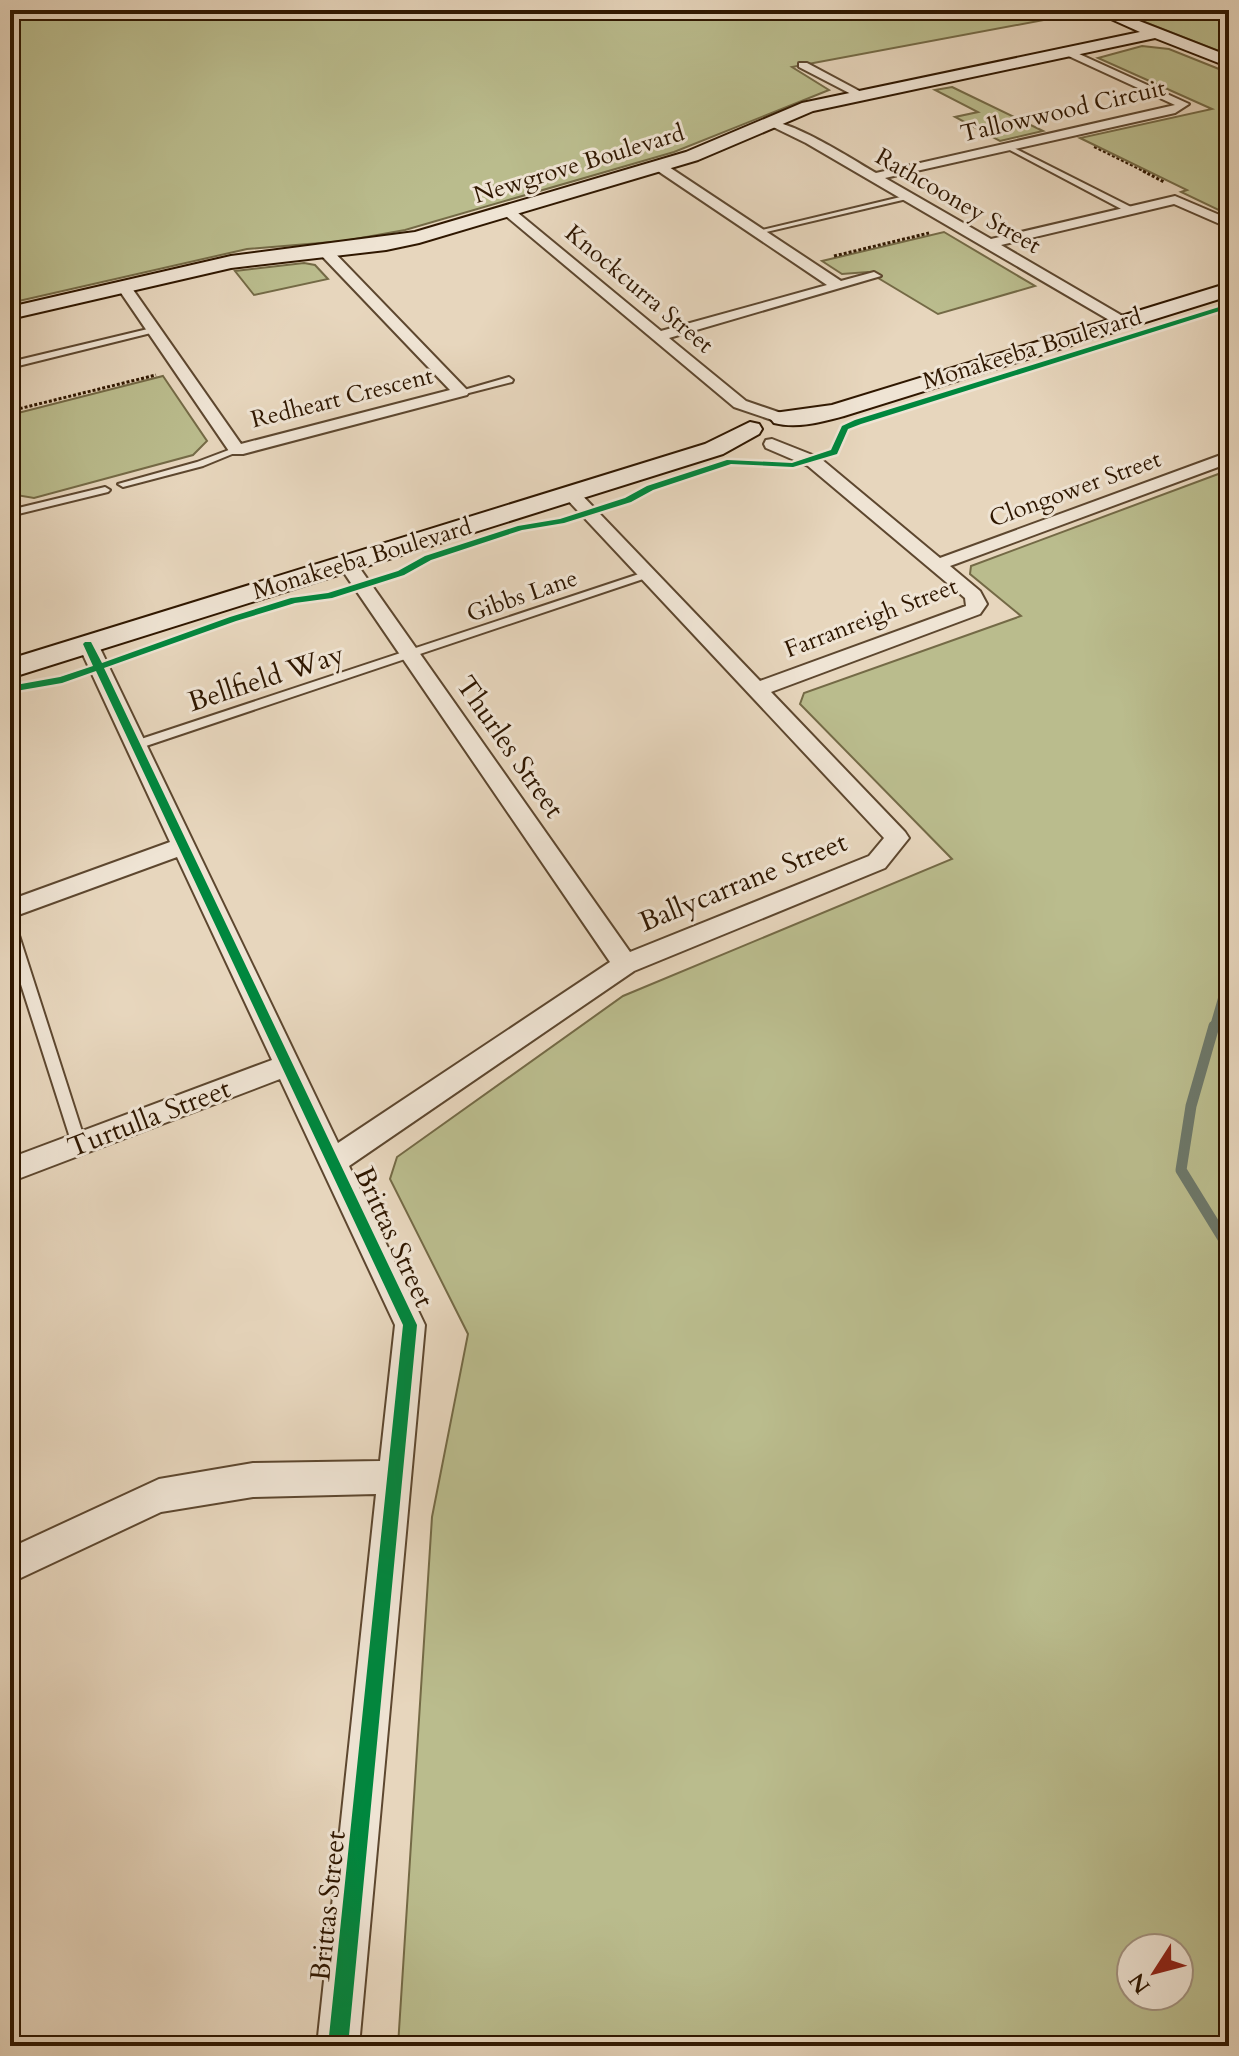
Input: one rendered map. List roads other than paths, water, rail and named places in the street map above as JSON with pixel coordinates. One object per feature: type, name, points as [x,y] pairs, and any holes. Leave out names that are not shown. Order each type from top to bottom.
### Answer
[{"type":"street","points":[[1098,10],[1229,62]]},
{"type":"street","name":"Newgrove Boulevard","points":[[10,313],[231,262],[408,239],[659,166],[808,107],[1156,33]]},
{"type":"street","name":"Tallowwood Circuit","points":[[875,177],[1175,110],[1183,104],[1066,51]]},
{"type":"street","points":[[803,65],[859,94]]},
{"type":"street","name":"Rathcooney Street","points":[[771,123],[810,140],[1121,321]]},
{"type":"street","points":[[659,166],[839,286]]},
{"type":"street","points":[[989,244],[1175,200],[1229,224]]},
{"type":"street","name":"Knockcurra Street","points":[[507,211],[740,404],[760,436]]},
{"type":"street","name":"Redheart Crescent","points":[[124,287],[237,450],[461,392],[325,251]]},
{"type":"street","points":[[658,336],[874,276]]},
{"type":"street","name":"Monakeeba Boulevard","points":[[760,436],[761,420],[800,418],[836,411],[1229,289]]},
{"type":"street","name":"Knockcurra Street","points":[[740,404],[782,418]]},
{"type":"street","name":"Monakeeba Boulevard","points":[[10,669],[714,449],[760,436],[788,443],[836,411]]},
{"type":"street","points":[[782,418],[800,426],[803,434]]},
{"type":"street","name":"Farranreigh Street","points":[[803,434],[804,448],[814,462]]},
{"type":"street","name":"Farranreigh Street","points":[[759,689],[973,610],[977,604],[973,595],[814,462],[760,436]]},
{"type":"street","name":"Clongower Street","points":[[937,565],[1229,457]]},
{"type":"street","name":"Ballycarrane Street","points":[[332,1162],[625,964],[877,862],[897,838],[571,494]]},
{"type":"street","name":"Thurles Street","points":[[347,564],[625,964]]},
{"type":"street","name":"Brittas Street","points":[[88,644],[410,1325],[338,2046]]},
{"type":"street","points":[[10,909],[184,846]]},
{"type":"street","name":"Turtulla Street","points":[[10,1170],[289,1065]]},
{"type":"street","points":[[10,1566],[159,1496],[253,1480],[394,1477]]},
{"type":"lane","points":[[1008,147],[1130,210]]},
{"type":"lane","points":[[758,232],[909,197]]},
{"type":"lane","points":[[10,365],[152,330]]},
{"type":"lane","points":[[461,392],[509,380]]},
{"type":"lane","points":[[123,484],[200,464],[237,450]]},
{"type":"lane","points":[[10,513],[105,490]]},
{"type":"lane","name":"Gibbs Lane","points":[[410,656],[648,574]]},
{"type":"lane","name":"Bellfield Way","points":[[136,745],[410,656]]},
{"type":"lane","points":[[10,929],[79,1144]]},
{"type":"waterway","points":[[1214,1028],[1229,976]]},
{"type":"waterway","points":[[1214,1026],[1191,1106],[1181,1170],[1229,1248]]}]
